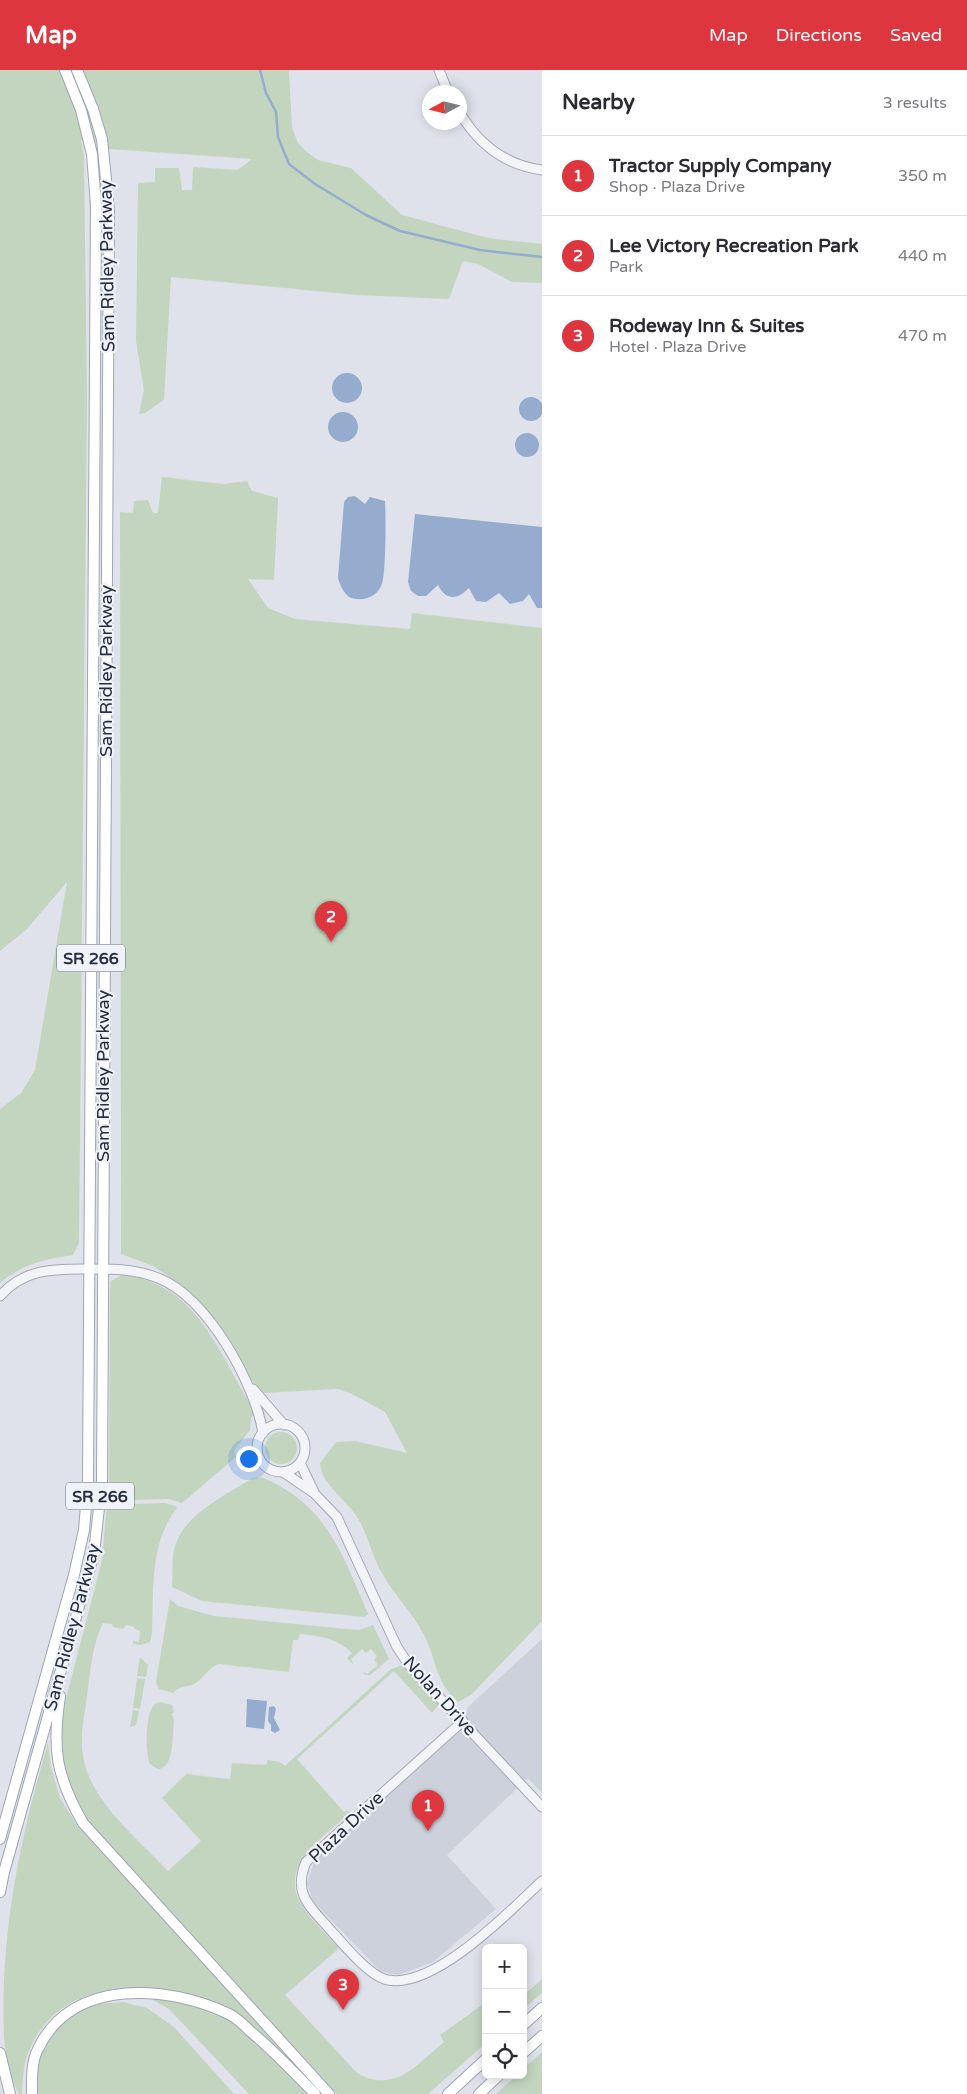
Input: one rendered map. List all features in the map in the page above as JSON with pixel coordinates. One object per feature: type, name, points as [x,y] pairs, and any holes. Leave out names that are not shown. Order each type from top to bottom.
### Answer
[{"type":"main road","name":"Sam Ridley Parkway","points":[[0,1839],[61,1624],[84,1530],[88,1482],[96,205],[92,154],[81,110],[65,70]]},
{"type":"main road","name":"Sam Ridley Parkway","points":[[0,1892],[94,1553],[102,1481],[109,210],[102,139],[78,70]]},
{"type":"main road","points":[[65,1658],[55,1728],[57,1764],[67,1795],[79,1816],[329,2094]]},
{"type":"main road","points":[[32,2094],[32,2075],[37,2050],[51,2028],[73,2009],[94,2000],[122,1994],[150,1992],[191,1999],[232,2015],[272,2049],[315,2094]]},
{"type":"main road","points":[[527,2021],[542,2008]]},
{"type":"main road","points":[[527,2049],[542,2036]]},
{"type":"main road","points":[[0,2053],[10,2094]]},
{"type":"main road","points":[[448,2094],[482,2064]]},
{"type":"main road","points":[[479,2094],[495,2079]]},
{"type":"street","points":[[439,70],[445,85]]},
{"type":"street","points":[[467,123],[480,141],[502,158],[522,166],[542,170]]},
{"type":"street","points":[[0,1296],[10,1285],[38,1272],[59,1269],[102,1269],[142,1273],[159,1278],[181,1291],[204,1312],[246,1382],[260,1413],[263,1433],[258,1447],[261,1460],[270,1469],[283,1472],[295,1468],[300,1463],[305,1453],[302,1437],[292,1427],[276,1425],[263,1433]]},
{"type":"street","points":[[246,1382],[284,1425]]},
{"type":"street","name":"Nolan Drive","points":[[300,1463],[314,1493]]},
{"type":"street","name":"Nolan Drive","points":[[283,1472],[314,1493],[341,1523],[402,1655],[542,1807]]},
{"type":"street","name":"Plaza Drive","points":[[463,1721],[306,1862],[300,1876],[302,1891],[308,1905],[365,1966],[388,1980],[407,1979],[432,1970],[482,1937],[542,1881]]},
{"type":"shaded area","points":[[542,1639],[542,1793],[528,1778],[447,1855],[496,1909],[433,1962],[398,1975],[380,1971],[313,1901],[307,1883],[314,1862],[460,1731],[468,1707]]},
{"type":"green space","points":[[0,70],[289,70],[292,128],[298,143],[308,153],[318,160],[351,168],[402,215],[488,238],[542,244],[542,283],[512,282],[478,264],[463,261],[449,299],[356,295],[171,277],[164,400],[145,413],[139,414],[144,390],[136,341],[138,183],[155,182],[155,168],[179,168],[182,190],[192,190],[193,167],[238,170],[252,159],[109,149],[108,145],[81,140],[84,156],[87,400],[79,1243],[73,1255],[34,1263],[17,1271],[0,1283],[0,1109],[21,1093],[35,1070],[67,882],[26,930],[0,951]]},
{"type":"green space","points":[[162,477],[223,484],[247,481],[252,491],[278,498],[274,580],[248,579],[268,608],[295,619],[410,629],[412,613],[542,628],[542,1621],[471,1695],[458,1702],[444,1685],[420,1627],[380,1569],[360,1522],[350,1507],[330,1486],[322,1471],[320,1463],[336,1442],[355,1441],[407,1453],[385,1412],[352,1394],[338,1389],[262,1393],[247,1374],[205,1307],[176,1281],[153,1266],[121,1254],[120,512],[133,513],[134,501],[148,500],[153,513],[158,513]]},
{"type":"green space","points":[[122,1275],[149,1281],[171,1292],[189,1307],[218,1347],[256,1413],[251,1417],[250,1430],[234,1451],[236,1457],[182,1503],[169,1499],[134,1500],[134,1504],[165,1503],[177,1508],[168,1522],[157,1552],[153,1584],[152,1633],[150,1642],[140,1645],[133,1644],[133,1641],[139,1642],[140,1631],[126,1625],[123,1629],[113,1627],[112,1624],[103,1623],[96,1640],[90,1668],[82,1737],[84,1761],[89,1777],[97,1792],[118,1820],[168,1871],[201,1841],[162,1798],[186,1774],[230,1779],[232,1763],[266,1765],[268,1760],[280,1762],[285,1766],[391,1669],[402,1665],[439,1704],[432,1713],[394,1671],[297,1759],[344,1812],[348,1810],[350,1813],[308,1852],[300,1863],[296,1875],[295,1888],[300,1902],[313,1920],[338,1947],[337,1950],[285,1995],[357,2073],[370,2079],[383,2080],[404,2074],[414,2067],[444,2042],[440,2035],[482,2005],[482,2047],[428,2094],[337,2094],[94,1829],[81,1812],[67,1785],[60,1756],[59,1726],[102,1560],[109,1481],[111,1281]]},
{"type":"green space","points":[[281,1432],[293,1436],[297,1448],[293,1460],[281,1464],[269,1460],[265,1448],[269,1436]]},
{"type":"green space","points":[[261,1477],[283,1488],[302,1501],[330,1533],[359,1592],[368,1614],[365,1617],[202,1601],[172,1587],[173,1556],[183,1530],[216,1500],[253,1478]]},
{"type":"green space","points":[[170,1599],[178,1606],[214,1616],[359,1630],[373,1625],[389,1659],[370,1675],[365,1675],[362,1671],[367,1674],[378,1665],[374,1660],[377,1656],[371,1649],[366,1653],[362,1649],[351,1659],[354,1665],[347,1658],[352,1653],[340,1644],[321,1637],[300,1634],[298,1640],[293,1640],[289,1672],[219,1664],[197,1682],[180,1688],[173,1693],[159,1689],[156,1682]]},
{"type":"green space","points":[[140,1657],[148,1665],[146,1677],[137,1676]]},
{"type":"green space","points":[[137,1678],[145,1679],[140,1709],[133,1708]]},
{"type":"green space","points":[[161,1702],[172,1705],[174,1720],[170,1757],[163,1767],[158,1769],[150,1764],[148,1759],[147,1725],[151,1710],[155,1704]]},
{"type":"green space","points":[[133,1710],[139,1711],[136,1725],[130,1727]]},
{"type":"green space","points":[[48,1743],[51,1767],[60,1798],[77,1825],[322,2094],[249,2094],[169,2009],[139,1994],[119,1991],[89,1995],[62,2008],[51,2018],[41,2029],[27,2056],[22,2094],[19,2094],[11,2074],[4,2039],[5,1963],[20,1852]]},
{"type":"green space","points":[[542,1979],[542,1993],[527,2006],[527,1992]]},
{"type":"green space","points":[[123,2002],[147,2008],[174,2027],[234,2094],[34,2094],[39,2055],[47,2038],[74,2012],[99,2004]]},
{"type":"green space","points":[[542,2052],[542,2094],[496,2094],[513,2079],[527,2079],[527,2065]]},
{"type":"water","points":[[347,373],[358,377],[362,388],[358,399],[347,403],[336,399],[332,388],[336,377]]},
{"type":"water","points":[[531,397],[536,398],[542,404],[542,414],[536,420],[531,421],[526,420],[520,414],[519,409],[520,404],[526,398]]},
{"type":"water","points":[[343,412],[354,416],[358,427],[354,438],[343,442],[332,438],[328,427],[332,416]]},
{"type":"water","points":[[527,433],[532,434],[538,440],[538,450],[532,456],[527,457],[522,456],[516,450],[515,445],[516,440],[522,434]]},
{"type":"water","points":[[355,496],[365,504],[370,497],[385,501],[386,530],[382,584],[375,594],[369,598],[361,599],[353,599],[347,595],[342,589],[338,578],[344,502],[348,497]]},
{"type":"water","points":[[415,514],[542,527],[542,608],[537,608],[529,594],[523,601],[510,604],[499,593],[486,602],[476,601],[469,588],[456,597],[445,594],[438,585],[426,596],[418,596],[411,591],[408,582]]},
{"type":"water","points":[[247,1699],[267,1701],[264,1729],[246,1727]]},
{"type":"water","points":[[274,1706],[276,1709],[274,1718],[280,1730],[275,1733],[271,1731],[271,1725],[268,1721],[269,1707]]},
{"type":"waterway","points":[[260,70],[266,93],[276,112],[278,137],[289,164],[315,184],[366,215],[400,231],[480,250],[542,257]]},
{"type":"place","name":"Lee Victory Recreation Park","points":[[331,942]]},
{"type":"place","name":"Tractor Supply Company","points":[[428,1831]]},
{"type":"place","name":"Rodeway Inn & Suites","points":[[343,2010]]}]
